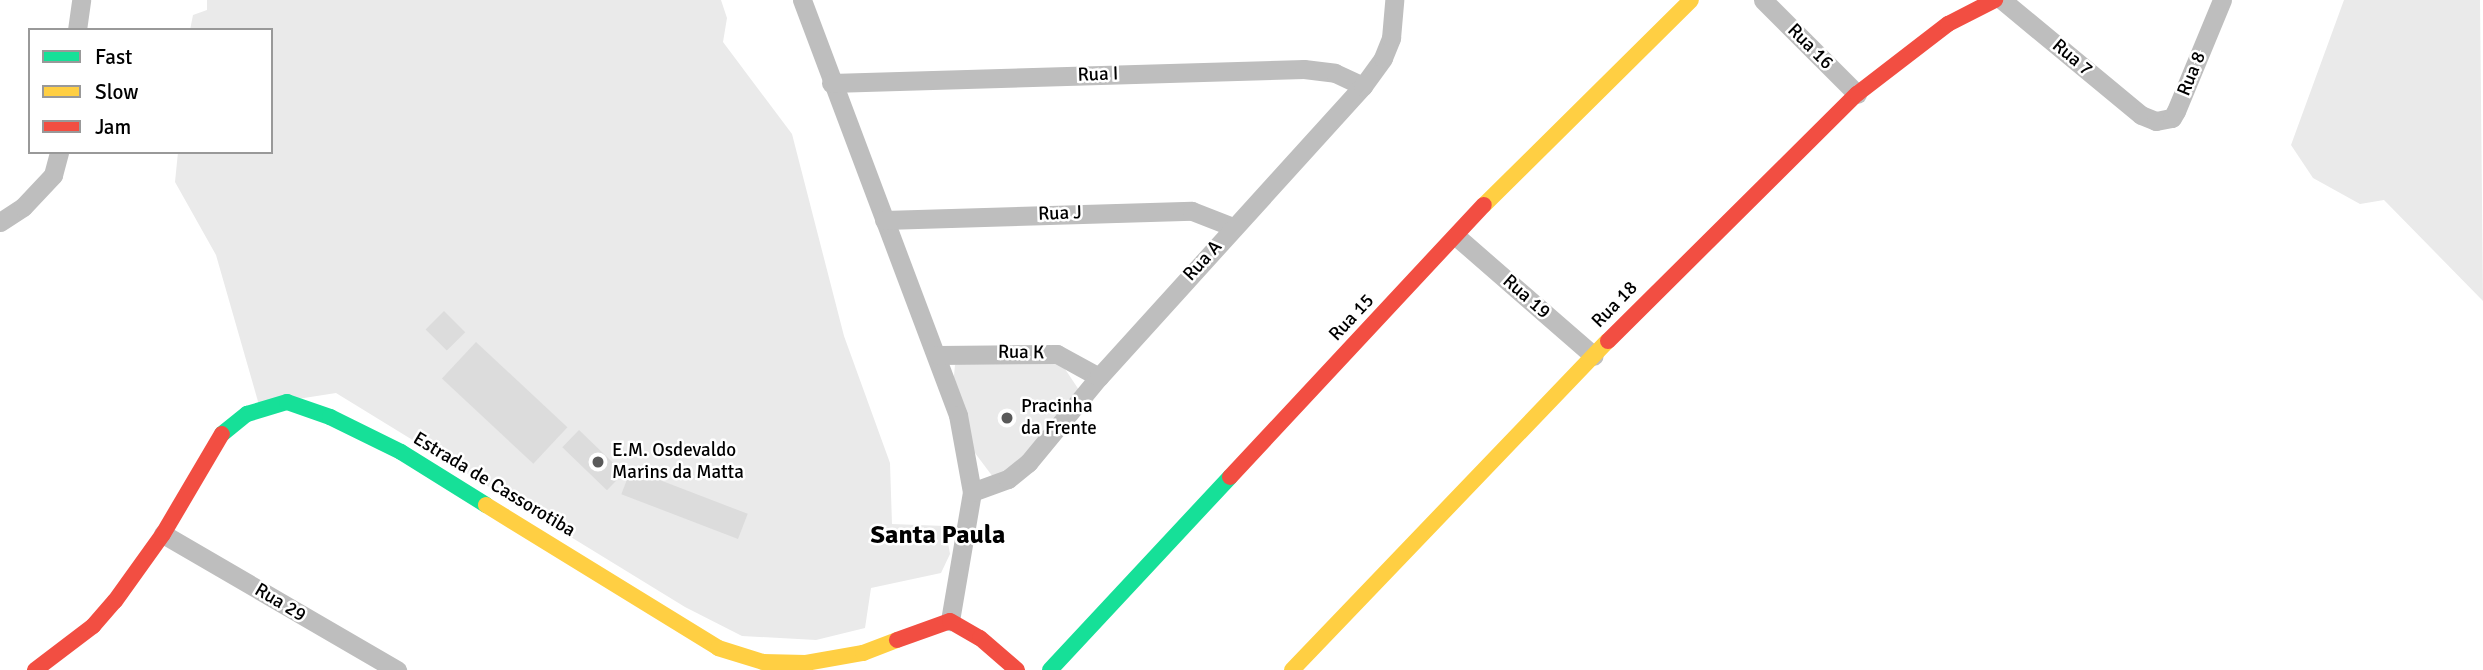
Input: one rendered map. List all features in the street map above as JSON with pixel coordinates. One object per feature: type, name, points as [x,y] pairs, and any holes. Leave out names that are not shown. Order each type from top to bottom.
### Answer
[{"type":"street","points":[[77,28],[81,0]]},
{"type":"street","points":[[802,0],[958,415],[972,492],[950,621],[980,638],[1017,670]]},
{"type":"street","name":"Rua A","points":[[972,492],[1008,479],[1028,463],[1099,377],[1363,86],[1387,48],[1394,0]]},
{"type":"street","name":"Rua 15","points":[[1050,670],[1457,237],[1504,183],[1691,0]]},
{"type":"street","name":"Rua 16","points":[[1763,0],[1857,94]]},
{"type":"street","name":"Rua 18","points":[[1292,670],[1594,356],[1857,94],[1948,24],[1995,0]]},
{"type":"street","name":"Rua 7","points":[[2003,0],[2141,115]]},
{"type":"street","name":"Rua 8","points":[[2141,115],[2156,121],[2172,118],[2222,0]]},
{"type":"street","name":"Rua I","points":[[831,83],[1321,69],[1363,86]]},
{"type":"street","points":[[0,222],[45,184],[58,154]]},
{"type":"street","name":"Rua J","points":[[884,220],[1192,211],[1233,227]]},
{"type":"street","name":"Rua 19","points":[[1457,237],[1594,356]]},
{"type":"street","name":"Rua K","points":[[937,355],[1057,354],[1099,377]]},
{"type":"street","name":"Estrada de Cassorotiba","points":[[36,670],[93,626],[163,534],[225,429],[247,414],[287,402],[330,416],[401,452],[718,648],[763,662],[806,663],[863,653],[950,621]]},
{"type":"street","name":"Rua 29","points":[[163,534],[397,670]]},
{"type":"shaded area","points":[[207,0],[721,0],[727,18],[723,42],[792,134],[844,336],[890,463],[892,524],[945,526],[950,554],[941,573],[871,588],[865,628],[816,640],[742,636],[685,607],[336,393],[259,405],[216,255],[175,182],[178,154],[273,154],[273,28],[190,28],[193,15],[207,10]]},
{"type":"shaded area","points":[[2344,0],[2480,0],[2483,301],[2384,200],[2360,204],[2313,178],[2291,145]]},
{"type":"shaded area","name":"Pracinha da Frente","points":[[965,358],[1061,363],[1079,390],[1011,474],[993,477],[972,449],[953,386],[955,365]]},
{"type":"building","points":[[444,311],[465,332],[447,351],[426,329]]},
{"type":"building","points":[[476,342],[567,427],[533,464],[442,379]]},
{"type":"building","points":[[579,430],[624,473],[607,490],[562,447]]},
{"type":"building","points":[[631,469],[748,514],[738,539],[621,494]]},
{"type":"traffic: fast","points":[[222,434],[247,414],[287,402],[330,417],[401,452],[486,505]]},
{"type":"traffic: fast","points":[[1050,670],[1230,477]]},
{"type":"traffic: slow","points":[[1484,205],[1691,0]]},
{"type":"traffic: slow","points":[[1292,670],[1608,341]]},
{"type":"traffic: slow","points":[[486,505],[718,648],[763,662],[806,663],[863,653],[897,640]]},
{"type":"traffic: jam","points":[[1608,341],[1857,94],[1948,24],[1995,0]]},
{"type":"traffic: jam","points":[[1230,477],[1484,205]]},
{"type":"traffic: jam","points":[[35,670],[93,626],[115,601],[163,534],[222,434]]},
{"type":"traffic: jam","points":[[897,640],[950,621],[980,638],[1017,670]]},
{"type":"place","name":"Pracinha da Frente","points":[[1007,418]]},
{"type":"place","name":"E.M. Osdevaldo Marins da Matta","points":[[598,462]]},
{"type":"district","name":"Santa Paula","points":[[938,536]]}]
